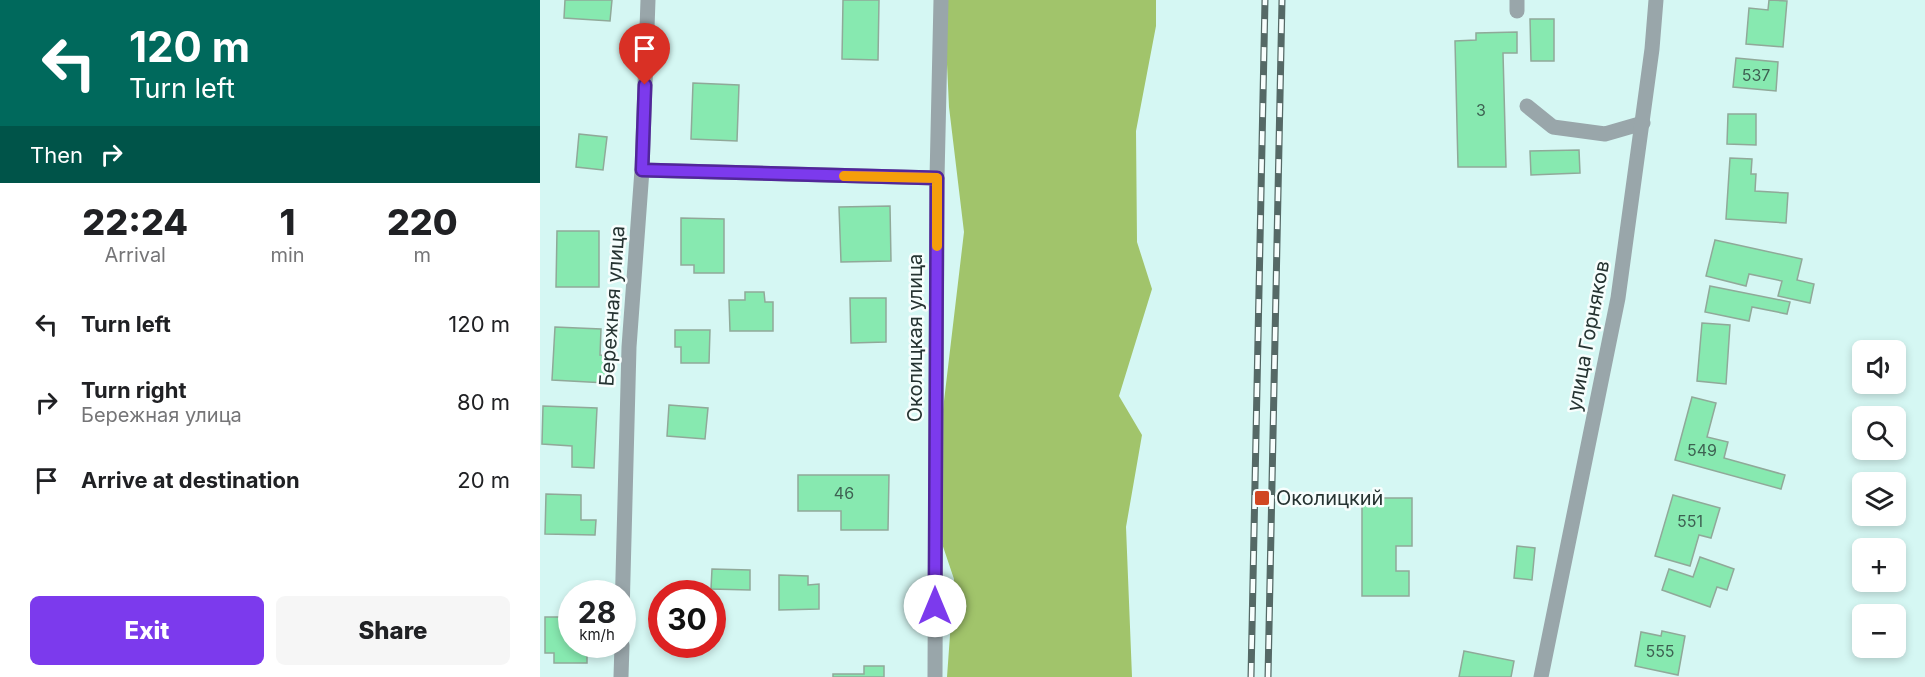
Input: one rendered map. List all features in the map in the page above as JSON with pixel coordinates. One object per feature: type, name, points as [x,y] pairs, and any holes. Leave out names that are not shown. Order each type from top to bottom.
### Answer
[{"type":"street","name":"Бережная улица","points":[[623,580],[629,347],[642,170],[648,0]]},
{"type":"street","name":"Околицкая улица","points":[[935,677],[937,178],[941,0]]},
{"type":"street","name":"улица Горняков","points":[[1541,677],[1618,298],[1653,49],[1656,0]]},
{"type":"street","points":[[1527,106],[1552,127],[1605,134],[1643,123]]},
{"type":"street","points":[[642,170],[937,178]]},
{"type":"street","points":[[621,677],[622,658]]},
{"type":"green space","points":[[944,0],[1156,0],[1156,26],[1136,131],[1137,242],[1152,289],[1119,396],[1142,435],[1126,527],[1132,677],[947,677],[954,579],[931,511],[964,232],[949,107]]},
{"type":"building","points":[[565,0],[612,0],[610,21],[564,18]]},
{"type":"building","points":[[843,0],[879,0],[878,60],[842,59]]},
{"type":"building","points":[[1769,0],[1787,1],[1783,47],[1746,44],[1749,8],[1768,10]]},
{"type":"building","points":[[1530,19],[1554,19],[1554,61],[1531,61]]},
{"type":"building","points":[[1517,32],[1517,53],[1503,53],[1506,167],[1458,167],[1455,41],[1476,40],[1476,33]]},
{"type":"building","points":[[1736,58],[1778,62],[1776,91],[1733,87]]},
{"type":"building","points":[[693,83],[739,85],[737,141],[691,139]]},
{"type":"building","points":[[1728,114],[1756,114],[1756,145],[1727,144]]},
{"type":"building","points":[[579,134],[607,137],[603,170],[576,167]]},
{"type":"building","points":[[1579,150],[1580,173],[1531,175],[1530,151]]},
{"type":"building","points":[[1730,158],[1752,159],[1751,174],[1756,174],[1755,191],[1788,193],[1786,223],[1726,219]]},
{"type":"building","points":[[890,206],[891,261],[841,262],[839,207]]},
{"type":"building","points":[[681,218],[724,219],[724,273],[694,273],[694,265],[681,265]]},
{"type":"building","points":[[557,231],[599,231],[599,287],[556,287]]},
{"type":"building","points":[[1715,240],[1802,259],[1797,280],[1814,284],[1810,303],[1778,296],[1782,281],[1749,274],[1746,286],[1706,276]]},
{"type":"building","points":[[1710,286],[1790,302],[1787,314],[1752,307],[1749,321],[1705,312]]},
{"type":"building","points":[[745,292],[764,292],[765,302],[773,302],[773,331],[730,331],[729,300],[745,300]]},
{"type":"building","points":[[850,298],[886,298],[886,342],[851,343]]},
{"type":"building","points":[[1702,323],[1730,325],[1726,384],[1697,381]]},
{"type":"building","points":[[555,327],[601,329],[600,355],[607,356],[606,383],[552,380]]},
{"type":"building","points":[[675,330],[710,330],[709,363],[681,363],[681,347],[675,347]]},
{"type":"building","points":[[1692,397],[1716,403],[1707,437],[1728,442],[1724,458],[1785,475],[1781,489],[1675,460]]},
{"type":"building","points":[[669,405],[708,408],[705,439],[667,436]]},
{"type":"building","points":[[543,406],[597,408],[594,468],[572,467],[572,446],[542,444]]},
{"type":"building","points":[[798,475],[889,475],[888,530],[841,530],[841,511],[798,511]]},
{"type":"building","points":[[546,494],[581,495],[581,520],[596,520],[595,535],[545,534]]},
{"type":"building","points":[[1673,495],[1720,508],[1711,538],[1699,535],[1690,566],[1655,556]]},
{"type":"building","points":[[1362,498],[1412,498],[1412,546],[1396,546],[1396,571],[1409,571],[1409,596],[1362,596]]},
{"type":"building","points":[[1517,546],[1535,548],[1532,580],[1514,578]]},
{"type":"building","points":[[1700,557],[1734,569],[1727,590],[1717,587],[1710,607],[1662,590],[1669,569],[1693,577]]},
{"type":"building","points":[[712,569],[750,570],[750,590],[726,589],[726,580],[711,580]]},
{"type":"building","points":[[779,575],[808,576],[808,585],[819,584],[819,609],[779,610]]},
{"type":"building","points":[[545,617],[558,617],[558,658],[587,658],[587,663],[554,663],[554,653],[545,653]]},
{"type":"building","points":[[1662,631],[1685,636],[1678,675],[1635,666],[1641,632],[1661,636]]},
{"type":"building","points":[[1464,651],[1514,661],[1511,677],[1459,677]]},
{"type":"building","points":[[864,666],[884,666],[884,677],[833,677],[833,674],[864,674]]},
{"type":"railway","points":[[1251,677],[1265,0]]},
{"type":"railway","points":[[1268,677],[1282,0]]},
{"type":"slow traffic","points":[[844,176],[937,178],[937,246]]},
{"type":"place","name":"Околицкий","points":[[1262,498]]},
{"type":"route","points":[[645,85],[642,170],[937,178],[935,606]]}]
